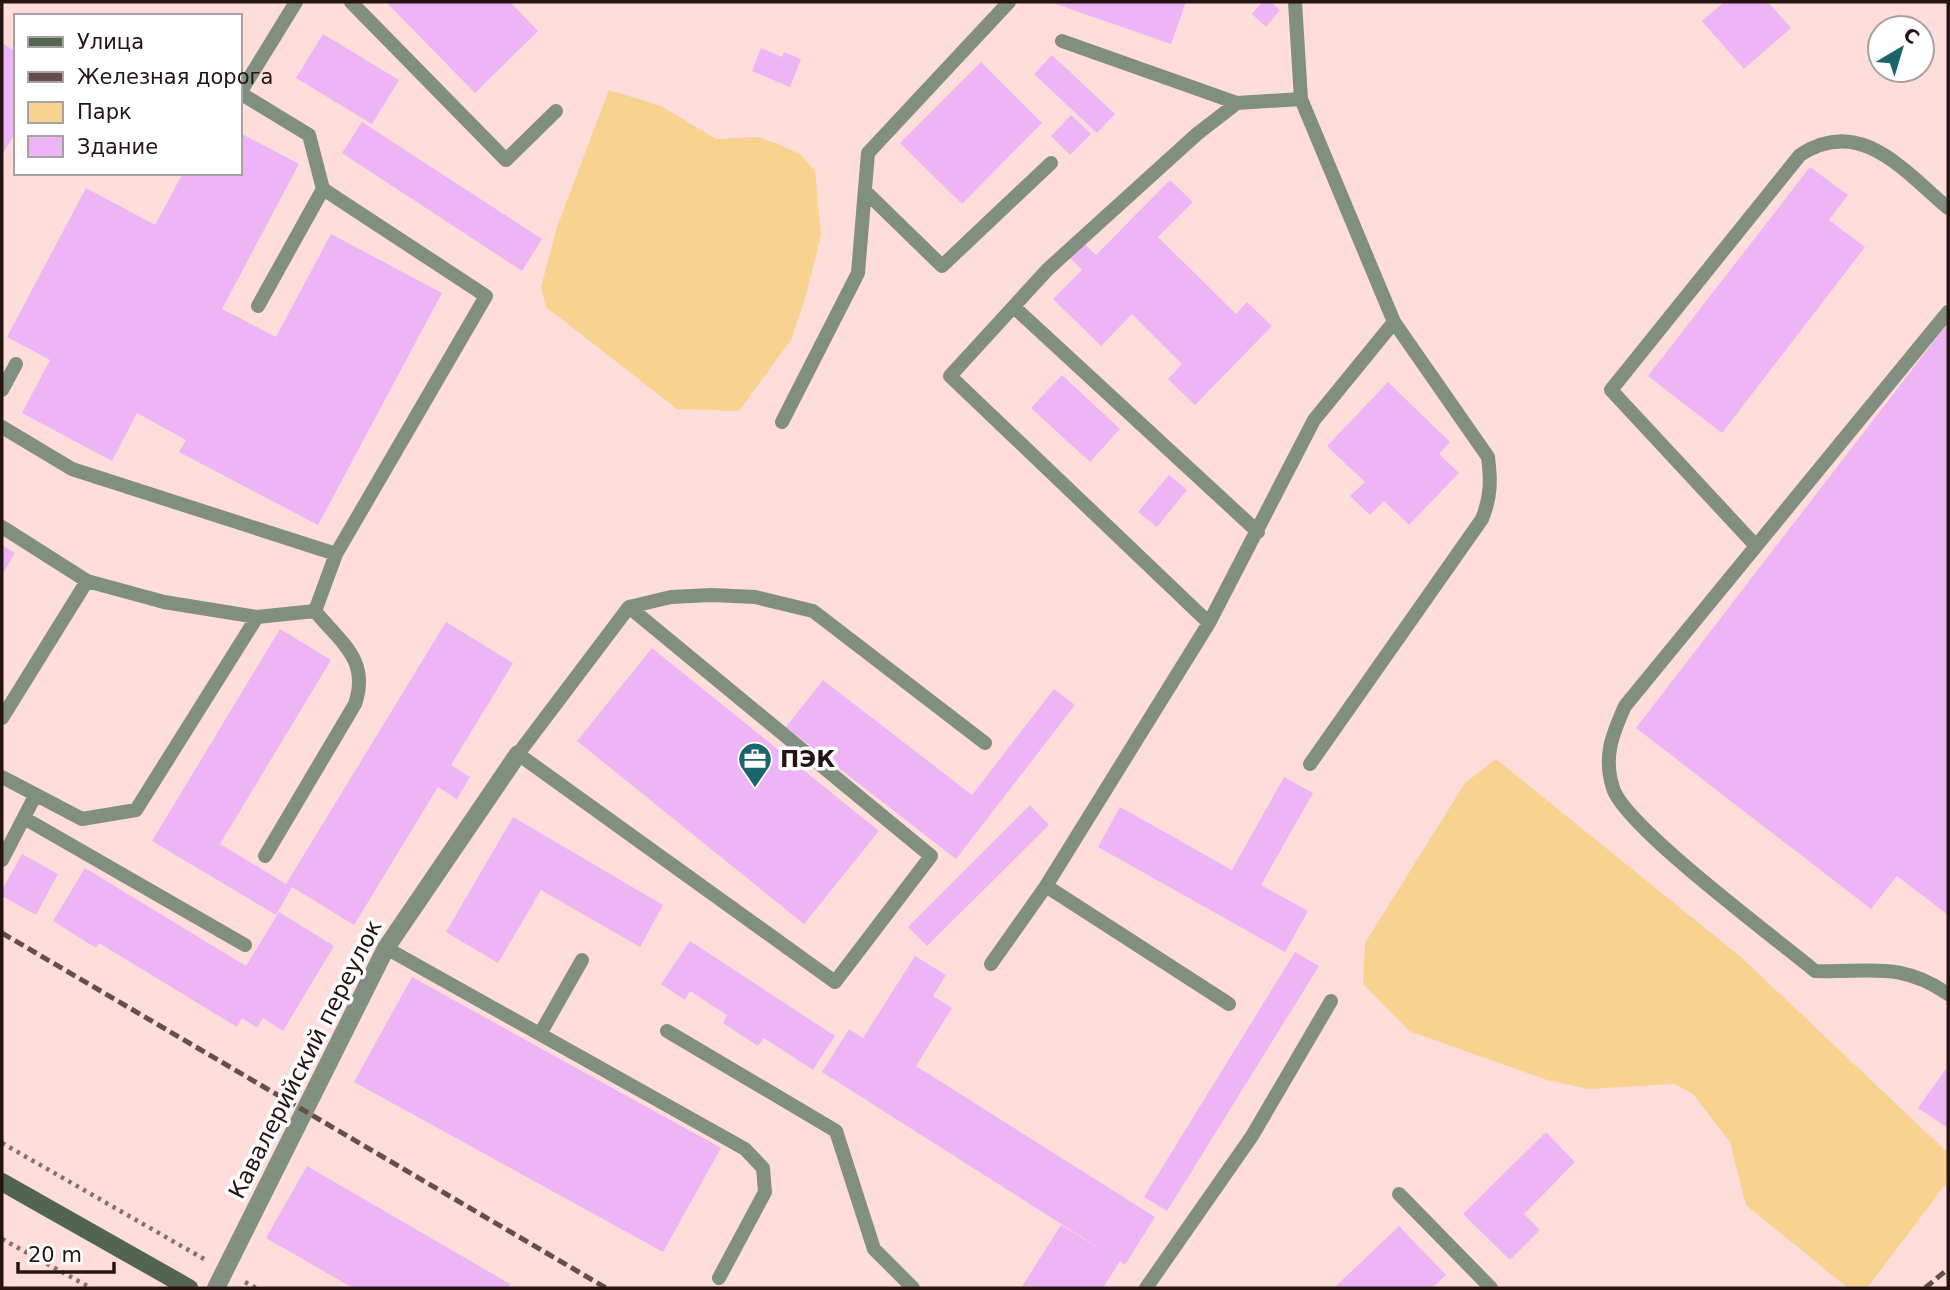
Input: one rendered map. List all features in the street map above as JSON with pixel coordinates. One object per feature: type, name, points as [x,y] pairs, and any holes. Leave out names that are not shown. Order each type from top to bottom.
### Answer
[{"type":"street","name":"Кавалерийский переулок","points":[[216,1288],[386,948],[518,754]]},
{"type":"street","points":[[2,1182],[189,1288]]},
{"type":"lane","points":[[242,90],[296,2]]},
{"type":"lane","points":[[351,2],[506,160],[556,111]]},
{"type":"lane","points":[[782,422],[858,273],[868,153],[1009,2]]},
{"type":"lane","points":[[1295,2],[1301,99],[1394,322],[1488,457],[1490,499],[1482,519],[1310,764]]},
{"type":"lane","points":[[1062,41],[1237,103],[1301,99]]},
{"type":"lane","points":[[242,94],[309,135],[323,189],[486,296],[336,554],[315,611]]},
{"type":"lane","points":[[1209,623],[950,376],[1048,269],[1197,134],[1237,103]]},
{"type":"lane","points":[[1756,546],[1611,390],[1800,155],[1811,147],[1838,140],[1864,143],[1891,160],[1948,208]]},
{"type":"lane","points":[[865,191],[942,266],[1051,163]]},
{"type":"lane","points":[[258,306],[323,189]]},
{"type":"lane","points":[[1015,308],[1258,532]]},
{"type":"lane","points":[[1948,312],[1625,706],[1610,740],[1607,764],[1614,791],[1641,827],[1815,971],[1888,970],[1925,978],[1948,994]]},
{"type":"lane","points":[[991,964],[1046,886],[1209,623],[1314,421],[1394,322]]},
{"type":"lane","points":[[2,390],[16,364]]},
{"type":"lane","points":[[2,427],[72,468],[336,554]]},
{"type":"lane","points":[[2,527],[88,580],[164,602],[257,617],[315,611]]},
{"type":"lane","points":[[2,718],[88,580]]},
{"type":"lane","points":[[629,607],[931,856],[835,982],[518,754],[629,607],[671,597],[711,595],[755,597],[813,611],[985,743]]},
{"type":"lane","points":[[265,856],[355,704],[362,684],[359,664],[315,611]]},
{"type":"lane","points":[[2,777],[82,819],[136,810],[257,617]]},
{"type":"lane","points":[[2,860],[36,796]]},
{"type":"lane","points":[[24,818],[244,945]]},
{"type":"lane","points":[[1046,886],[1229,1004]]},
{"type":"lane","points":[[386,948],[745,1149],[763,1168],[765,1192],[719,1278]]},
{"type":"lane","points":[[540,1034],[582,960]]},
{"type":"lane","points":[[1146,1288],[1252,1136],[1331,1001]]},
{"type":"lane","points":[[667,1031],[836,1131],[874,1249],[913,1288]]},
{"type":"lane","points":[[1399,1194],[1491,1288]]},
{"type":"path","points":[[2,1143],[256,1288]]},
{"type":"path","points":[[2,1239],[91,1288]]},
{"type":"green space","points":[[609,90],[661,106],[716,139],[759,137],[780,145],[800,154],[815,171],[821,235],[805,299],[791,340],[739,411],[677,409],[546,307],[541,287],[557,227]]},
{"type":"green space","points":[[1496,759],[1742,958],[1948,1153],[1948,1181],[1867,1288],[1848,1288],[1746,1205],[1730,1142],[1693,1094],[1674,1084],[1588,1089],[1547,1080],[1409,1031],[1363,984],[1365,943],[1465,783]]},
{"type":"building","points":[[386,2],[510,2],[538,31],[475,93]]},
{"type":"building","points":[[1050,2],[1186,2],[1171,44]]},
{"type":"building","points":[[1262,2],[1271,2],[1280,10],[1266,27],[1252,14]]},
{"type":"building","points":[[1724,2],[1768,2],[1791,28],[1744,69],[1702,21]]},
{"type":"building","points":[[323,34],[399,80],[372,124],[296,78]]},
{"type":"building","points":[[2,43],[14,51],[14,135],[2,155]]},
{"type":"building","points":[[761,48],[782,57],[784,52],[801,59],[790,87],[752,71]]},
{"type":"building","points":[[1052,55],[1115,114],[1097,133],[1034,74]]},
{"type":"building","points":[[981,62],[1042,123],[962,204],[900,143]]},
{"type":"building","points":[[1071,115],[1091,134],[1070,155],[1051,136]]},
{"type":"building","points":[[362,122],[542,239],[522,271],[342,153]]},
{"type":"building","points":[[242,134],[299,164],[222,309],[276,337],[331,234],[442,293],[318,525],[179,452],[186,440],[137,413],[112,461],[22,413],[50,360],[7,337],[86,188],[155,225],[182,175],[242,175]]},
{"type":"building","points":[[1810,167],[1848,195],[1829,220],[1865,247],[1722,433],[1648,376]]},
{"type":"building","points":[[1170,180],[1193,202],[1158,237],[1236,314],[1247,302],[1272,326],[1195,405],[1168,379],[1182,364],[1132,314],[1101,346],[1053,299],[1082,270],[1063,251],[1077,237],[1096,255]]},
{"type":"building","points":[[1948,323],[1948,915],[1897,876],[1871,909],[1636,728]]},
{"type":"building","points":[[1062,375],[1120,429],[1090,462],[1031,408]]},
{"type":"building","points":[[1388,382],[1450,442],[1439,454],[1459,473],[1409,525],[1384,501],[1370,515],[1350,496],[1365,482],[1327,446]]},
{"type":"building","points":[[1169,475],[1187,490],[1157,527],[1138,512]]},
{"type":"building","points":[[2,545],[15,553],[2,575]]},
{"type":"building","points":[[446,622],[513,663],[451,765],[470,777],[457,799],[438,787],[354,925],[292,887],[276,915],[152,841],[280,629],[331,660],[220,844],[286,884]]},
{"type":"building","points":[[652,648],[879,831],[804,924],[577,741]]},
{"type":"building","points":[[823,680],[972,795],[1054,689],[1075,705],[956,859],[786,727]]},
{"type":"building","points":[[1284,777],[1313,793],[1261,885],[1308,911],[1285,952],[1098,847],[1120,807],[1232,870]]},
{"type":"building","points":[[1030,805],[1049,825],[927,946],[908,927]]},
{"type":"building","points":[[513,817],[663,905],[640,947],[541,890],[498,963],[446,932]]},
{"type":"building","points":[[22,854],[58,874],[36,915],[2,896],[2,890]]},
{"type":"building","points":[[85,868],[246,966],[279,912],[334,946],[283,1031],[263,1018],[257,1028],[242,1018],[237,1027],[99,943],[96,948],[53,921]]},
{"type":"building","points":[[690,941],[835,1036],[813,1070],[764,1038],[758,1046],[723,1023],[727,1015],[690,991],[685,1000],[661,984]]},
{"type":"building","points":[[1295,952],[1319,966],[1167,1211],[1144,1197]]},
{"type":"building","points":[[915,956],[946,975],[933,996],[952,1008],[916,1066],[1155,1217],[1125,1265],[1120,1261],[1103,1288],[1021,1288],[1061,1225],[1110,1255],[822,1072],[849,1029],[863,1038]]},
{"type":"building","points":[[412,977],[721,1148],[663,1252],[354,1082]]},
{"type":"building","points":[[1948,1066],[1948,1128],[1918,1108]]},
{"type":"building","points":[[1546,1132],[1575,1162],[1524,1214],[1540,1230],[1510,1260],[1463,1214]]},
{"type":"building","points":[[307,1166],[510,1284],[508,1288],[353,1288],[266,1238]]},
{"type":"building","points":[[1399,1226],[1446,1275],[1432,1288],[1334,1288]]},
{"type":"railway","points":[[2,933],[606,1288]]},
{"type":"railway","points":[[1925,1288],[1948,1269]]},
{"type":"place","name":"ПЭК","points":[[755,789]]}]
